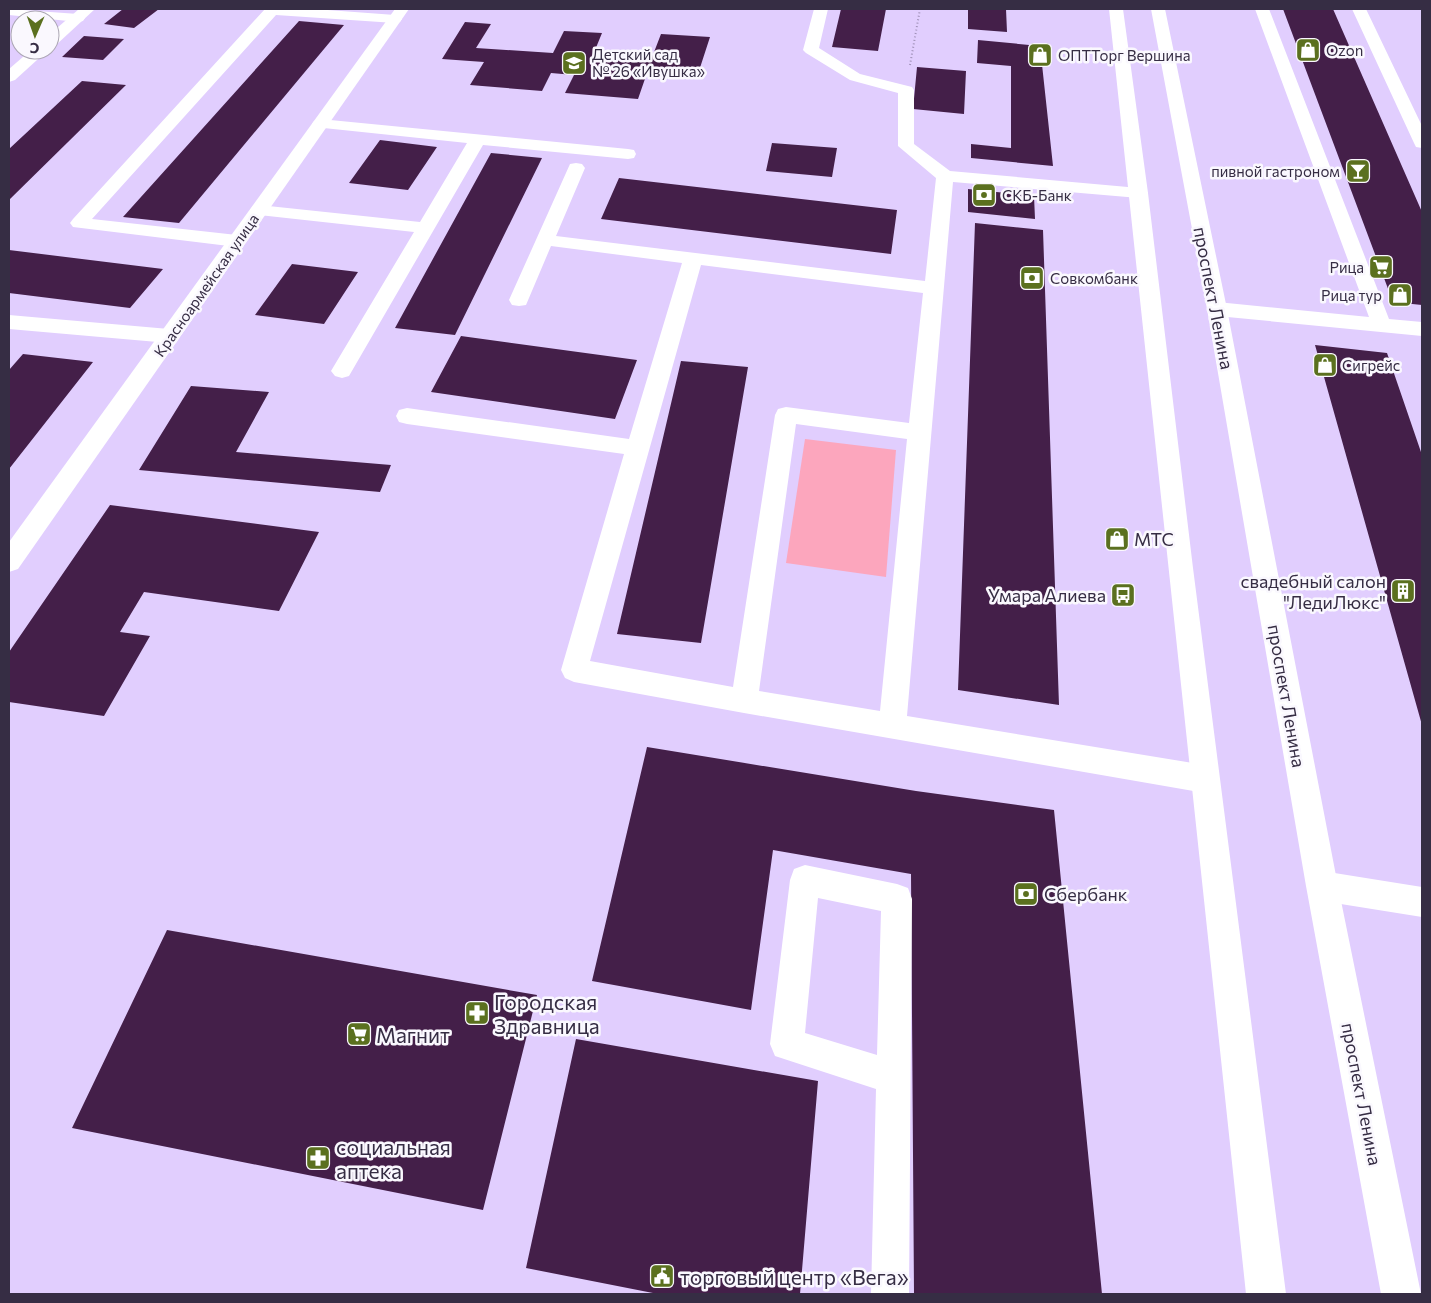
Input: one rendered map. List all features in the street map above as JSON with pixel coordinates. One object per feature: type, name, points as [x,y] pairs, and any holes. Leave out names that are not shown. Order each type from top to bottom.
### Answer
[{"type":"main road","points":[[1116,9],[1139,193],[1205,779],[1266,1294]]},
{"type":"main road","name":"проспект Ленина","points":[[1158,9],[1217,309],[1322,886],[1401,1294]]},
{"type":"main road","points":[[60,33],[83,13]]},
{"type":"main road","name":"Красноармейская улица","points":[[9,562],[399,14]]},
{"type":"main road","points":[[9,76],[28,60]]},
{"type":"lane","points":[[821,9],[811,50],[855,77],[906,90],[906,146],[945,176],[1139,193]]},
{"type":"lane","points":[[1262,9],[1382,326]]},
{"type":"lane","points":[[1359,9],[1422,143]]},
{"type":"lane","points":[[237,241],[79,224],[272,10],[399,14]]},
{"type":"lane","points":[[9,11],[83,13]]},
{"type":"lane","points":[[320,124],[628,154]]},
{"type":"lane","points":[[342,371],[478,139]]},
{"type":"lane","points":[[519,300],[576,168]]},
{"type":"lane","points":[[892,726],[945,176]]},
{"type":"lane","points":[[259,210],[426,228]]},
{"type":"lane","points":[[545,240],[934,288]]},
{"type":"lane","points":[[693,259],[574,670],[744,701],[1205,779]]},
{"type":"lane","points":[[1217,309],[1382,326],[1421,332]]},
{"type":"lane","points":[[9,322],[169,336]]},
{"type":"lane","points":[[744,701],[786,415],[919,432]]},
{"type":"lane","points":[[407,416],[637,448]]},
{"type":"lane","points":[[890,1294],[894,1077],[897,899],[805,880],[786,1044],[894,1077]]},
{"type":"lane","points":[[1322,886],[1422,902]]},
{"type":"path","points":[[906,90],[920,9]]},
{"type":"shaded area","points":[[805,439],[896,450],[886,577],[786,563]]},
{"type":"building","points":[[123,9],[159,9],[134,28],[104,24]]},
{"type":"building","points":[[841,9],[886,9],[878,51],[832,47]]},
{"type":"building","points":[[968,9],[1006,9],[1007,32],[968,29]]},
{"type":"building","points":[[1283,9],[1333,9],[1422,212],[1422,305],[1393,302]]},
{"type":"building","points":[[299,21],[344,25],[179,223],[123,217]]},
{"type":"building","points":[[465,22],[491,24],[476,48],[553,53],[564,31],[602,33],[593,55],[651,60],[661,34],[710,37],[697,77],[647,73],[638,99],[565,93],[574,75],[551,73],[542,91],[470,85],[484,62],[442,59]]},
{"type":"building","points":[[84,36],[124,39],[103,60],[62,57]]},
{"type":"building","points":[[978,40],[1040,46],[1053,166],[971,158],[971,144],[1011,148],[1011,66],[977,63]]},
{"type":"building","points":[[917,67],[966,71],[964,114],[913,109]]},
{"type":"building","points":[[82,81],[126,85],[9,200],[9,149]]},
{"type":"building","points":[[380,140],[437,147],[408,190],[349,183]]},
{"type":"building","points":[[772,143],[837,148],[832,177],[766,171]]},
{"type":"building","points":[[491,153],[542,158],[455,335],[395,328]]},
{"type":"building","points":[[619,178],[897,210],[891,254],[601,219]]},
{"type":"building","points":[[968,189],[1034,196],[1035,219],[968,212]]},
{"type":"building","points":[[975,223],[1043,230],[1059,705],[958,690]]},
{"type":"building","points":[[9,250],[163,269],[130,308],[9,293]]},
{"type":"building","points":[[292,264],[358,272],[324,324],[255,315]]},
{"type":"building","points":[[461,336],[637,360],[615,419],[431,392]]},
{"type":"building","name":"свадебный салон \"ЛедиЛюкс\"","points":[[1315,345],[1387,353],[1422,455],[1422,725]]},
{"type":"building","points":[[23,354],[93,362],[9,469],[9,370]]},
{"type":"building","points":[[681,361],[748,367],[701,643],[617,634]]},
{"type":"building","points":[[191,386],[269,392],[236,452],[391,465],[380,492],[139,470]]},
{"type":"building","points":[[110,505],[319,532],[279,611],[144,592],[120,632],[150,636],[104,716],[9,702],[9,652]]},
{"type":"building","points":[[647,747],[916,791],[1054,810],[1102,1294],[914,1294],[911,874],[773,850],[751,1010],[592,981]]},
{"type":"building","points":[[167,930],[537,995],[483,1210],[72,1128]]},
{"type":"building","points":[[576,1039],[818,1081],[800,1294],[658,1294],[526,1268]]},
{"type":"place","name":"Ozon","points":[[1308,50]]},
{"type":"place","name":"ОПТТорг Вершина","points":[[1040,55]]},
{"type":"place","name":"Детский сад № 26 «Ивушка»","points":[[574,63]]},
{"type":"place","name":"пивной гастроном","points":[[1358,171]]},
{"type":"place","name":"СКБ-Банк","points":[[984,195]]},
{"type":"place","name":"Рица","points":[[1381,267]]},
{"type":"place","name":"Совкомбанк","points":[[1032,278]]},
{"type":"place","name":"Рица тур","points":[[1400,295]]},
{"type":"place","name":"Сигрейс","points":[[1325,365]]},
{"type":"place","name":"МТС","points":[[1117,539]]},
{"type":"place","name":"свадебный салон \"ЛедиЛюкс\"","points":[[1403,591]]},
{"type":"place","name":"Умара Алиева","points":[[1123,595]]},
{"type":"place","name":"Сбербанк","points":[[1026,894]]},
{"type":"place","name":"Городская Здравница","points":[[477,1013]]},
{"type":"place","name":"Магнит","points":[[359,1034]]},
{"type":"place","name":"социальная аптека","points":[[318,1158]]},
{"type":"place","name":"торговый центр «Вега»","points":[[662,1276]]}]
